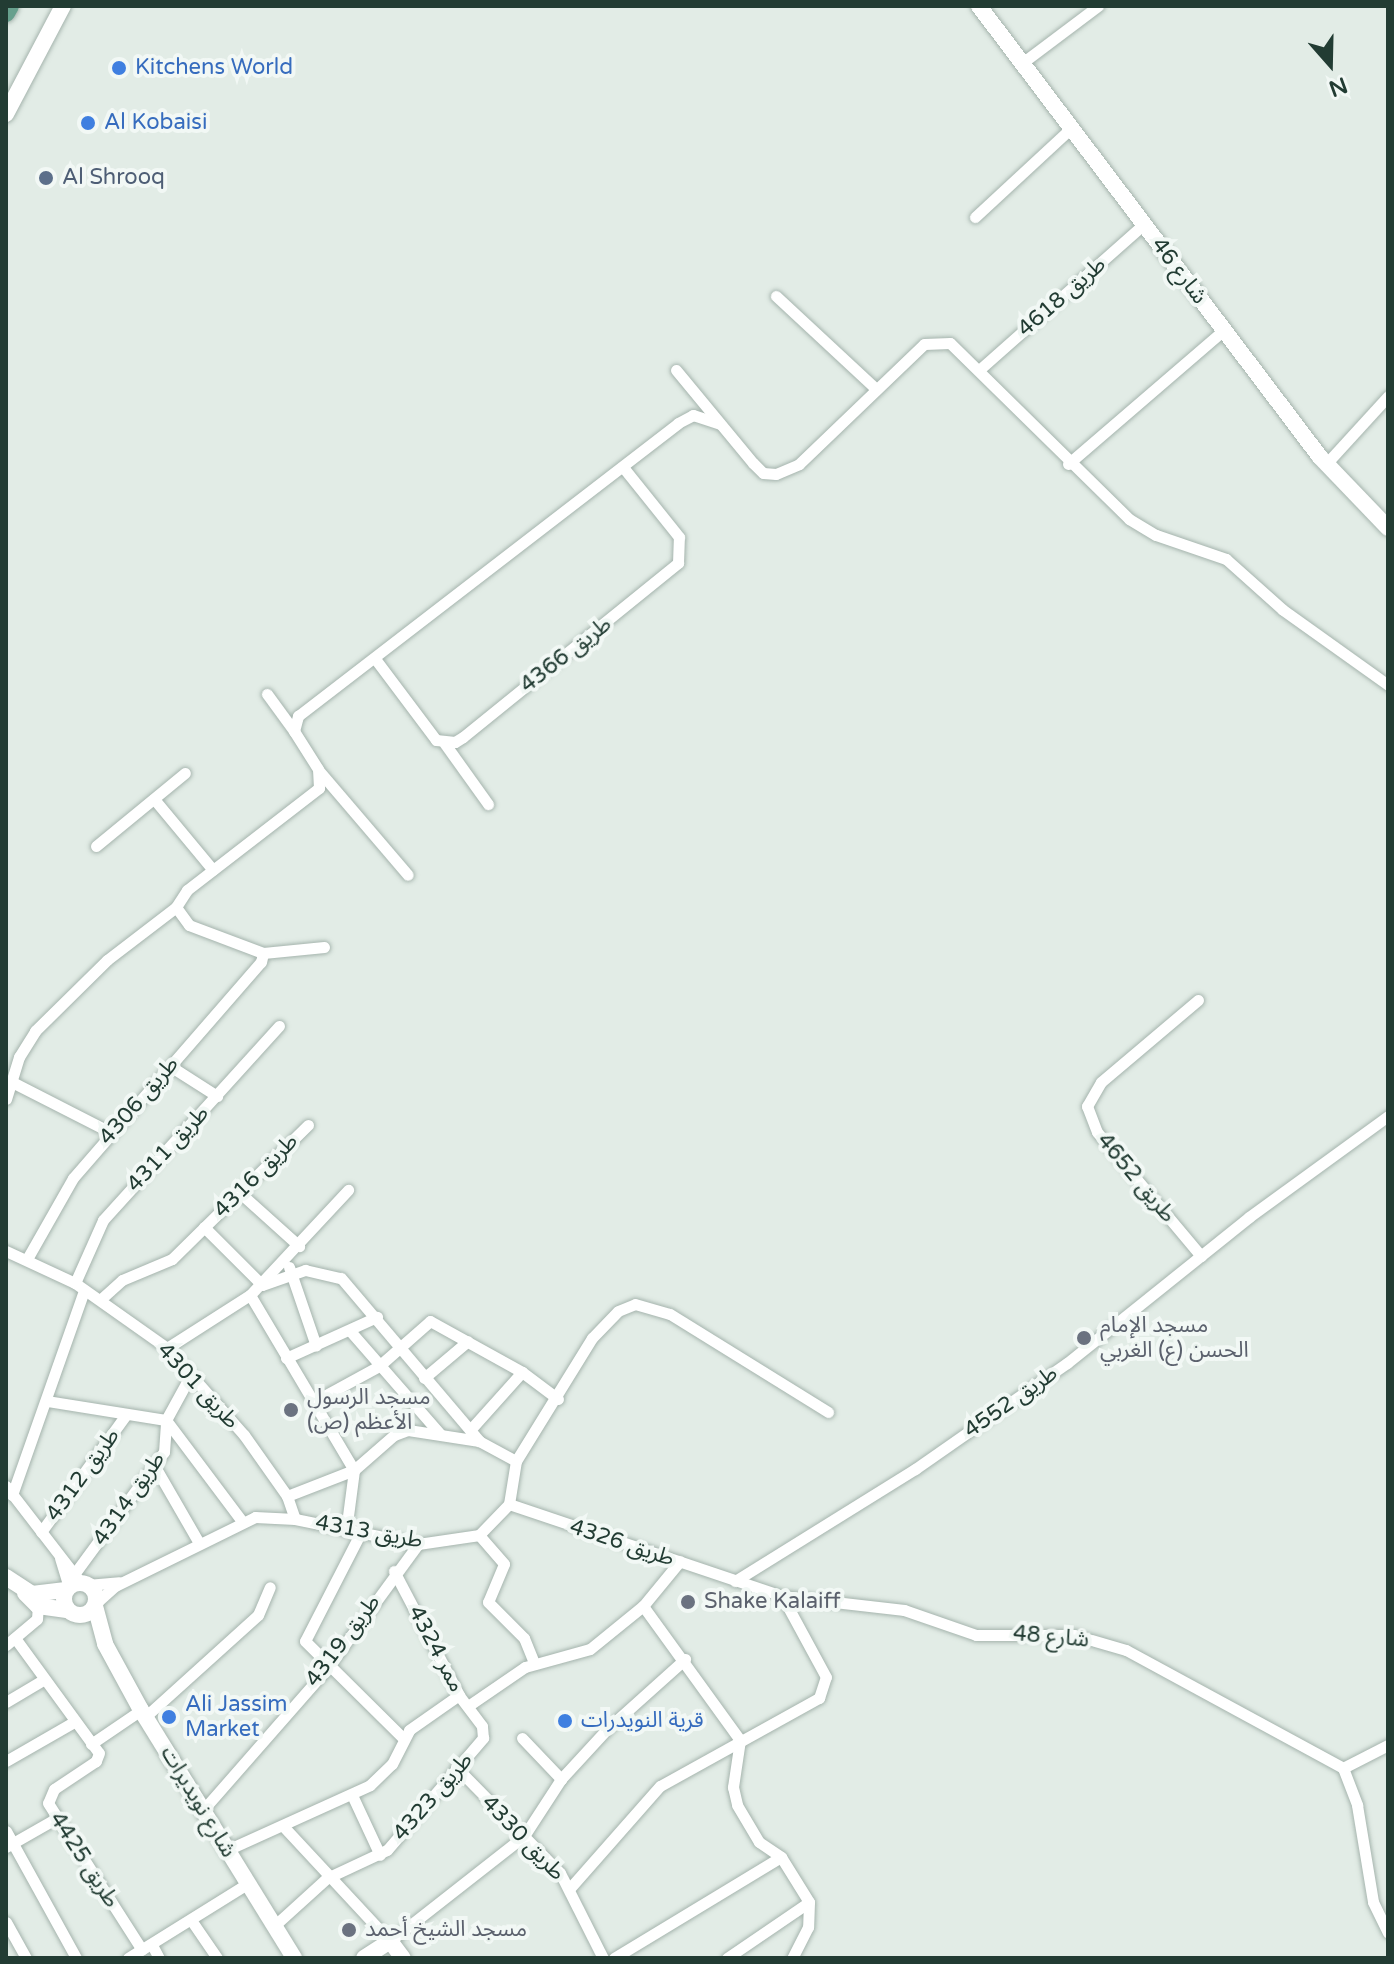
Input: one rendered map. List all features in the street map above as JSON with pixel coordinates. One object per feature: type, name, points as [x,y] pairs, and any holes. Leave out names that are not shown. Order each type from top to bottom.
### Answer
[{"type":"main road","points":[[6,13],[10,6]]},
{"type":"street","points":[[6,114],[63,6]]},
{"type":"street","name":"شارع 46","points":[[979,6],[1326,464],[1388,528]]},
{"type":"street","points":[[1022,63],[1098,6]]},
{"type":"street","points":[[975,217],[1071,128]]},
{"type":"street","name":"طريق 4618","points":[[979,370],[1144,224]]},
{"type":"street","points":[[776,296],[876,389]]},
{"type":"street","points":[[1068,464],[1224,330]]},
{"type":"street","points":[[676,370],[763,473],[776,474],[799,464],[924,344],[937,340],[950,343],[1068,464],[1129,519],[1156,535],[1226,559],[1283,610],[1388,685]]},
{"type":"street","points":[[1326,464],[1388,396]]},
{"type":"street","points":[[294,731],[303,709],[376,660],[693,415],[720,424]]},
{"type":"street","name":"طريق 4366","points":[[445,744],[463,737],[678,563],[679,537],[623,467]]},
{"type":"street","points":[[376,660],[436,740],[445,744],[488,804]]},
{"type":"street","points":[[267,694],[318,769],[408,875]]},
{"type":"street","points":[[6,1099],[14,1083],[19,1057],[35,1031],[107,960],[176,907],[178,898],[319,788],[318,769]]},
{"type":"street","points":[[96,846],[185,773]]},
{"type":"street","points":[[154,799],[213,870]]},
{"type":"street","points":[[176,907],[189,925],[263,953],[324,947]]},
{"type":"street","name":"طريق 4306","points":[[27,1259],[59,1199],[110,1132],[261,962],[263,953]]},
{"type":"street","name":"طريق 4652","points":[[1198,1000],[1101,1082],[1087,1106],[1097,1132],[1201,1256]]},
{"type":"street","name":"طريق 4311","points":[[9,1490],[47,1401],[79,1286],[103,1220],[279,1026]]},
{"type":"street","points":[[170,1066],[217,1096]]},
{"type":"street","points":[[14,1083],[110,1132]]},
{"type":"street","name":"طريق 4552","points":[[735,1581],[961,1438],[1097,1341],[1201,1256],[1388,1116]]},
{"type":"street","name":"طريق 4316","points":[[101,1299],[122,1280],[163,1266],[308,1125]]},
{"type":"street","points":[[167,1348],[262,1285],[348,1190]]},
{"type":"street","points":[[239,1192],[299,1246]]},
{"type":"street","name":"طريق 4316","points":[[204,1227],[262,1285]]},
{"type":"street","name":"طريق 4301","points":[[6,1251],[101,1299],[167,1348],[189,1378],[244,1435],[287,1496],[295,1519]]},
{"type":"street","points":[[286,1259],[316,1346]]},
{"type":"street","points":[[262,1285],[291,1273],[316,1270],[341,1278],[479,1441]]},
{"type":"street","points":[[250,1295],[354,1470],[346,1531]]},
{"type":"street","points":[[534,1663],[524,1638],[488,1602],[504,1564],[479,1535],[509,1504],[516,1461],[558,1399],[592,1338],[618,1311],[654,1305],[828,1412]]},
{"type":"street","points":[[286,1358],[351,1332],[377,1317]]},
{"type":"street","points":[[313,1402],[379,1366],[430,1321],[522,1372],[558,1399]]},
{"type":"street","points":[[351,1332],[441,1435]]},
{"type":"street","points":[[424,1378],[468,1341]]},
{"type":"street","points":[[470,1430],[522,1372]]},
{"type":"street","name":"طريق 4314","points":[[76,1584],[154,1465],[167,1441],[166,1420],[189,1378]]},
{"type":"street","name":"طريق 4312","points":[[47,1401],[125,1416],[166,1420]]},
{"type":"street","name":"طريق 4312","points":[[41,1532],[125,1416]]},
{"type":"street","points":[[166,1420],[241,1520]]},
{"type":"street","points":[[287,1496],[354,1470],[394,1435],[408,1430],[479,1441],[516,1461]]},
{"type":"street","points":[[154,1465],[199,1543]]},
{"type":"street","points":[[9,1490],[76,1584],[71,1612]]},
{"type":"street","name":"طريق 4326","points":[[509,1504],[735,1581]]},
{"type":"street","name":"طريق 4313","points":[[95,1605],[123,1582],[241,1520],[295,1519],[418,1544],[479,1535]]},
{"type":"street","points":[[360,1534],[305,1641],[403,1738]]},
{"type":"street","name":"طريق 4319","points":[[203,1810],[328,1667],[394,1571],[418,1544]]},
{"type":"street","points":[[468,1706],[534,1663],[590,1649],[643,1606],[680,1561]]},
{"type":"street","name":"ممر 4324","points":[[394,1571],[459,1695],[482,1726]]},
{"type":"street","points":[[6,1577],[38,1606],[71,1612],[95,1605]]},
{"type":"street","name":"شارع 48","points":[[735,1581],[782,1596],[904,1610],[976,1635],[1074,1635],[1126,1650],[1343,1768]]},
{"type":"street","name":"طريق 4313","points":[[76,1584],[123,1582]]},
{"type":"street","points":[[21,1589],[44,1596],[76,1584]]},
{"type":"street","name":"شارع نويديرات","points":[[76,1584],[95,1605],[105,1644],[143,1714],[294,1958]]},
{"type":"street","points":[[38,1606],[37,1619],[11,1642],[91,1744],[143,1714],[258,1615],[270,1587]]},
{"type":"street","points":[[570,1888],[660,1786],[810,1704],[825,1688],[826,1677],[782,1596]]},
{"type":"street","points":[[643,1606],[685,1659],[740,1740],[733,1787],[737,1805],[759,1842],[781,1857],[809,1902],[808,1927],[792,1958]]},
{"type":"street","name":"شارع نويديرات","points":[[71,1612],[105,1644]]},
{"type":"street","points":[[364,1958],[524,1836],[561,1779],[607,1729],[685,1659]]},
{"type":"street","points":[[6,1702],[43,1680]]},
{"type":"street","points":[[227,1850],[352,1795],[386,1771],[403,1738],[459,1695]]},
{"type":"street","points":[[6,1761],[72,1723]]},
{"type":"street","name":"طريق 4323","points":[[274,1926],[327,1878],[380,1855],[483,1738],[482,1726]]},
{"type":"street","points":[[522,1738],[561,1779]]},
{"type":"street","name":"طريق 4425","points":[[91,1744],[99,1753],[96,1761],[49,1795],[55,1819],[147,1948],[159,1958]]},
{"type":"street","points":[[1388,1745],[1343,1768],[1357,1805],[1373,1902],[1388,1933]]},
{"type":"street","name":"طريق 4330","points":[[456,1767],[570,1888],[603,1958]]},
{"type":"street","points":[[352,1795],[380,1855]]},
{"type":"street","points":[[10,1845],[55,1819]]},
{"type":"street","points":[[283,1826],[327,1878],[403,1958]]},
{"type":"street","points":[[6,1831],[10,1845],[76,1958]]},
{"type":"street","points":[[614,1958],[781,1857]]},
{"type":"street","points":[[128,1958],[247,1884]]},
{"type":"street","points":[[727,1958],[809,1902]]},
{"type":"street","points":[[191,1920],[217,1958]]},
{"type":"street","points":[[6,1922],[26,1958]]},
{"type":"place","name":"Kitchens World","points":[[119,68]]},
{"type":"place","name":"Al Kobaisi","points":[[88,123]]},
{"type":"place","name":"Al Shrooq","points":[[46,178]]},
{"type":"place","name":"مسجد الإمام الحسن (ع) الغربي","points":[[1084,1338]]},
{"type":"place","name":"مسجد الرسول الأعظم (ص)","points":[[291,1410]]},
{"type":"place","name":"Shake Kalaiff","points":[[688,1602]]},
{"type":"place","name":"Ali Jassim Market","points":[[169,1717]]},
{"type":"place","name":"قرية النويدرات","points":[[565,1721]]},
{"type":"place","name":"مسجد الشيخ أحمد","points":[[349,1930]]}]
